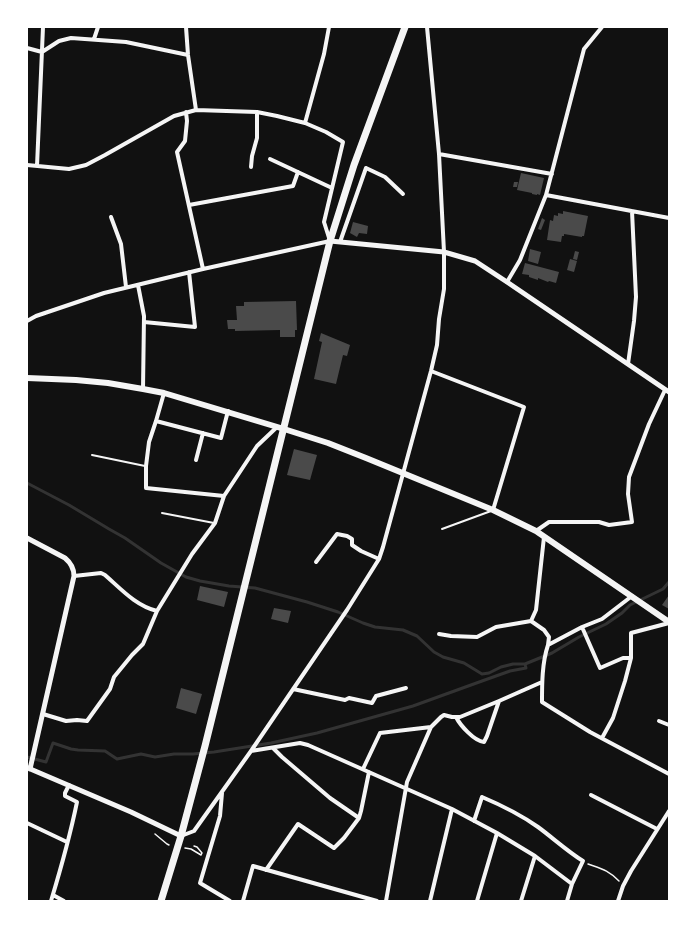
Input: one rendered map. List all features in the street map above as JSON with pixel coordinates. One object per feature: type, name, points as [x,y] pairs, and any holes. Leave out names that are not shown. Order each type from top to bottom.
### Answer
[{"type":"highway","points":[[162,901],[205,746],[330,241],[354,165],[405,27]]},
{"type":"main road","points":[[27,378],[108,383],[164,393],[228,411],[354,453],[493,510],[536,531],[669,622]]},
{"type":"street","points":[[37,166],[43,27]]},
{"type":"street","points":[[94,39],[98,27]]},
{"type":"street","points":[[186,27],[188,55],[196,110]]},
{"type":"street","points":[[305,123],[324,54],[329,27]]},
{"type":"street","points":[[27,538],[65,558],[70,562],[74,569],[74,576],[43,714],[29,769],[131,812],[181,836],[194,830],[252,750],[339,622],[378,559],[403,474],[437,345],[439,319],[444,289],[444,252],[439,154],[428,27]]},
{"type":"street","points":[[507,282],[520,260],[546,195],[584,49],[602,27]]},
{"type":"street","points":[[27,48],[42,52],[59,41],[71,38],[126,42],[188,55]]},
{"type":"street","points":[[27,165],[69,169],[86,165],[174,116],[196,110],[257,112],[305,123],[326,132],[343,142],[324,222],[330,241]]},
{"type":"street","points":[[186,112],[187,121],[185,141],[177,152],[203,269]]},
{"type":"street","points":[[251,166],[252,156],[258,138],[257,112]]},
{"type":"street","points":[[439,154],[552,174]]},
{"type":"street","points":[[270,159],[332,188]]},
{"type":"street","points":[[340,242],[366,168],[385,177],[403,194]]},
{"type":"street","points":[[189,205],[293,186],[298,172]]},
{"type":"street","points":[[546,195],[669,218]]},
{"type":"street","points":[[628,364],[636,297],[632,211]]},
{"type":"street","points":[[111,217],[121,244],[126,288]]},
{"type":"street","points":[[27,321],[36,316],[104,293],[189,272],[330,241],[444,252],[475,261],[667,391],[649,424],[629,477],[628,494],[632,522],[610,526],[599,522],[549,522],[536,531]]},
{"type":"street","points":[[144,322],[195,327],[189,272]]},
{"type":"street","points":[[138,285],[144,316],[143,389]]},
{"type":"street","points":[[431,371],[524,407],[493,510]]},
{"type":"street","points":[[164,393],[149,442],[146,466],[146,488],[224,496]]},
{"type":"street","points":[[156,422],[221,438],[228,411]]},
{"type":"street","points":[[43,714],[66,721],[87,721],[110,689],[114,677],[143,644],[157,611],[192,554],[215,523],[224,496],[257,446],[277,427]]},
{"type":"street","points":[[196,460],[203,433]]},
{"type":"street","points":[[316,562],[337,534],[352,539],[352,545],[378,559]]},
{"type":"street","points":[[531,621],[536,610],[544,537]]},
{"type":"street","points":[[74,576],[101,573],[132,599],[144,607],[157,611]]},
{"type":"street","points":[[548,645],[602,619],[632,596]]},
{"type":"street","points":[[439,634],[451,636],[477,636],[496,627],[531,621],[544,630],[549,637],[544,663],[542,702],[570,721],[669,774]]},
{"type":"street","points":[[602,738],[613,718],[626,681],[631,658],[631,633],[669,622]]},
{"type":"street","points":[[582,628],[600,668],[623,658],[631,658]]},
{"type":"street","points":[[386,901],[405,788],[431,726],[444,715],[460,717],[542,682]]},
{"type":"street","points":[[293,689],[345,700],[349,698],[372,703],[376,696],[406,688]]},
{"type":"street","points":[[456,717],[459,724],[476,740],[484,742],[499,701]]},
{"type":"street","points":[[658,720],[669,725]]},
{"type":"street","points":[[363,769],[380,733],[431,726]]},
{"type":"street","points":[[252,750],[300,743],[308,745],[452,809],[497,832],[535,856],[572,884]]},
{"type":"street","points":[[273,748],[330,798],[359,818]]},
{"type":"street","points":[[266,870],[298,824],[334,848],[344,838],[359,818],[369,772]]},
{"type":"street","points":[[51,901],[64,857],[77,802],[65,796],[68,785]]},
{"type":"street","points":[[222,793],[220,816],[200,883],[230,901]]},
{"type":"street","points":[[591,795],[657,829]]},
{"type":"street","points":[[474,821],[482,797],[503,806],[538,827],[574,856],[583,861],[572,884],[567,901]]},
{"type":"street","points":[[430,901],[452,809]]},
{"type":"street","points":[[618,901],[630,871],[657,829],[667,818],[669,811]]},
{"type":"street","points":[[27,823],[67,842]]},
{"type":"street","points":[[477,901],[497,832]]},
{"type":"street","points":[[521,901],[535,856]]},
{"type":"street","points":[[243,901],[253,866],[377,901]]},
{"type":"street","points":[[53,895],[64,901]]},
{"type":"lane","points":[[92,455],[146,466]]},
{"type":"lane","points":[[442,529],[493,510]]},
{"type":"lane","points":[[162,514],[215,523]]},
{"type":"path","points":[[155,834],[167,844]]},
{"type":"path","points":[[191,849],[201,855],[202,853],[197,847],[194,846]]},
{"type":"path","points":[[583,861],[605,869],[623,886]]},
{"type":"building","points":[[521,173],[544,178],[540,195],[517,190]]},
{"type":"building","points":[[514,182],[518,182],[517,187],[513,187]]},
{"type":"building","points":[[563,211],[588,216],[584,236],[564,234],[561,242],[547,240],[550,220],[553,221],[554,215],[558,216],[558,213],[563,214]]},
{"type":"building","points":[[542,218],[545,220],[541,230],[538,229]]},
{"type":"building","points":[[353,222],[368,226],[367,234],[359,233],[357,237],[350,233]]},
{"type":"building","points":[[530,249],[541,252],[538,264],[528,261]]},
{"type":"building","points":[[575,251],[579,252],[577,260],[573,259]]},
{"type":"building","points":[[570,259],[577,261],[574,272],[567,270]]},
{"type":"building","points":[[525,263],[559,272],[556,283],[538,278],[538,280],[529,277],[529,275],[522,274]]},
{"type":"building","points":[[296,301],[297,330],[295,330],[295,337],[280,337],[280,330],[235,331],[235,329],[228,329],[227,320],[237,320],[236,306],[244,306],[244,302]]},
{"type":"building","points":[[321,333],[350,345],[347,356],[343,355],[336,384],[314,379],[322,342],[319,341]]},
{"type":"building","points":[[294,449],[317,455],[310,480],[287,475]]},
{"type":"building","points":[[200,586],[228,592],[224,607],[197,600]]},
{"type":"building","points":[[669,595],[669,609],[662,605]]},
{"type":"building","points":[[274,608],[291,611],[288,623],[271,619]]},
{"type":"building","points":[[181,688],[202,694],[196,714],[176,708]]},
{"type":"waterway","points":[[27,483],[69,505],[125,538],[161,563],[186,577],[229,586],[255,588],[338,612],[375,627],[403,630],[417,636],[434,652],[443,657],[464,663],[482,674],[513,664],[525,664],[552,653],[579,637],[606,624],[622,613],[630,605],[663,589],[669,582]]},
{"type":"waterway","points":[[27,757],[46,762],[53,743],[71,749],[105,751],[117,759],[141,754],[155,757],[174,754],[214,752],[271,743],[317,733],[413,706],[510,671],[526,668],[525,664]]}]
